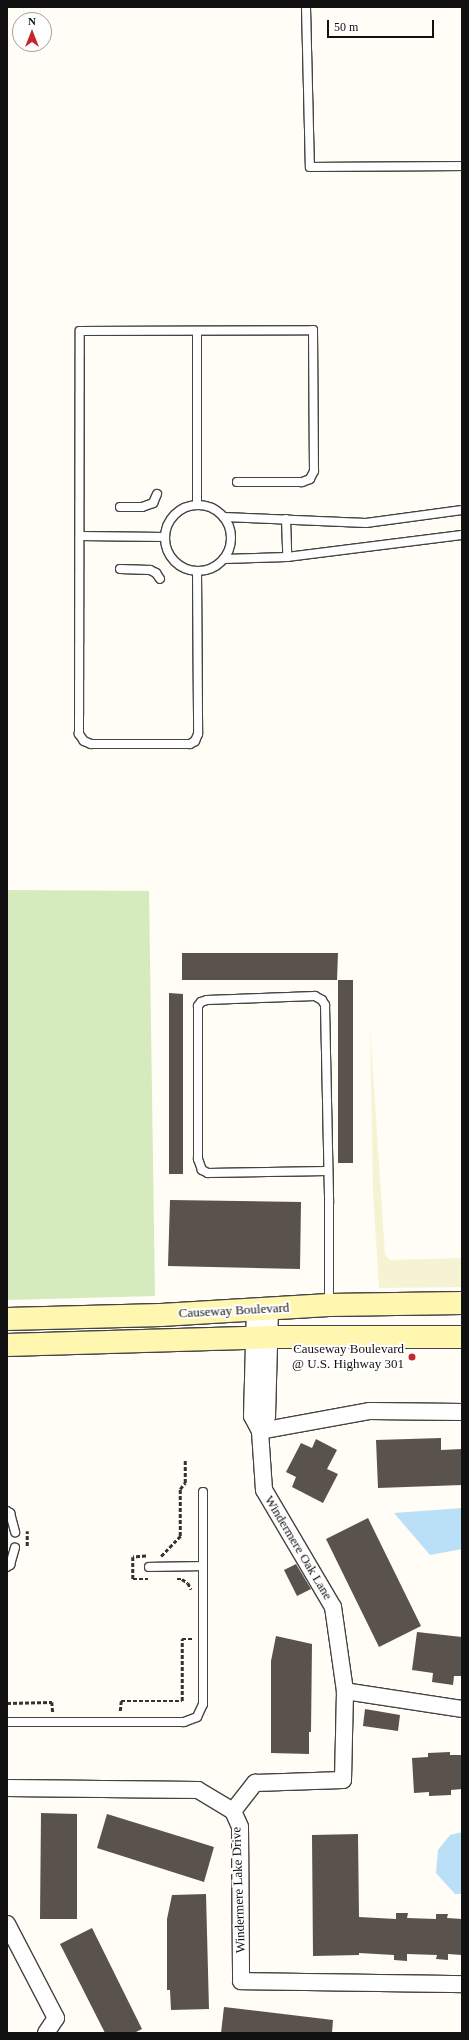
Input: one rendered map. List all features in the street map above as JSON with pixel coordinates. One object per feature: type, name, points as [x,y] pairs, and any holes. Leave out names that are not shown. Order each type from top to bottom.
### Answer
[{"type":"main road","name":"Causeway Boulevard","points":[[7,1319],[329,1305],[462,1303]]},
{"type":"main road","name":"Causeway Boulevard","points":[[7,1345],[263,1337],[462,1337]]},
{"type":"street","name":"Windermere Oak Lane","points":[[233,1812],[255,1783],[343,1780],[345,1690],[333,1606],[264,1490],[260,1431],[266,1416],[263,1309]]},
{"type":"street","points":[[260,1431],[370,1411],[462,1412]]},
{"type":"street","points":[[345,1690],[462,1709]]},
{"type":"street","name":"Windermere Lake Drive","points":[[7,1788],[198,1790],[233,1812],[240,1827],[241,1981],[462,1984]]},
{"type":"street","points":[[7,1924],[56,2018],[46,2033]]},
{"type":"lane","points":[[306,7],[310,167],[462,166]]},
{"type":"lane","points":[[196,571],[198,734],[196,741],[190,744],[91,744],[84,741],[79,734],[80,331],[313,330],[314,471],[310,479],[302,482],[237,482]]},
{"type":"lane","points":[[197,331],[197,505]]},
{"type":"lane","points":[[120,507],[142,507],[153,504],[157,494]]},
{"type":"lane","points":[[197,505],[208,507],[224,517],[230,527],[232,538],[230,549],[224,559],[212,568],[196,571],[180,566],[174,561],[166,546],[165,537],[168,525],[175,514],[182,509],[197,505]]},
{"type":"lane","points":[[224,517],[366,523],[462,510]]},
{"type":"lane","points":[[286,519],[287,557]]},
{"type":"lane","points":[[224,559],[287,557],[462,535]]},
{"type":"lane","points":[[80,536],[165,537]]},
{"type":"lane","points":[[120,569],[150,570],[156,573],[160,578]]},
{"type":"lane","points":[[328,1171],[208,1173],[202,1170],[198,1163],[198,1006],[201,1002],[207,1000],[315,996],[322,1000],[325,1005],[328,1171],[329,1305]]},
{"type":"lane","points":[[7,1722],[184,1722],[196,1717],[203,1704],[203,1492]]},
{"type":"lane","points":[[7,1511],[10,1514],[16,1532]]},
{"type":"lane","points":[[7,1567],[10,1565],[16,1548]]},
{"type":"lane","points":[[149,1566],[203,1566]]},
{"type":"path","points":[[155,1579],[133,1579],[133,1557],[160,1556],[180,1536],[180,1489],[185,1483],[185,1460]]},
{"type":"path","points":[[169,1579],[182,1579],[188,1583],[192,1590],[192,1597]]},
{"type":"path","points":[[120,1716],[121,1701],[182,1701],[182,1639],[193,1639],[193,1632]]},
{"type":"path","points":[[7,1703],[52,1702],[53,1716]]},
{"type":"shaded area","points":[[370,1027],[385,1254],[390,1260],[462,1258],[462,1287],[379,1288],[373,1193]]},
{"type":"green space","points":[[7,890],[149,891],[155,1296],[7,1300]]},
{"type":"water","points":[[462,1508],[462,1549],[430,1555],[394,1513]]},
{"type":"water","points":[[462,1832],[462,1894],[455,1894],[436,1873],[438,1850],[450,1835]]},
{"type":"building","points":[[182,953],[338,953],[337,980],[182,980]]},
{"type":"building","points":[[338,980],[353,980],[353,1163],[338,1163]]},
{"type":"building","points":[[169,993],[183,994],[183,1174],[169,1174]]},
{"type":"building","points":[[170,1200],[301,1202],[300,1269],[168,1266]]},
{"type":"building","points":[[441,1438],[441,1450],[462,1449],[462,1485],[378,1488],[376,1440]]},
{"type":"building","points":[[316,1439],[337,1450],[327,1469],[338,1474],[323,1503],[292,1487],[296,1477],[286,1472],[301,1443],[312,1448]]},
{"type":"building","points":[[368,1518],[421,1626],[379,1647],[326,1539]]},
{"type":"building","points":[[296,1564],[311,1589],[297,1596],[284,1570]]},
{"type":"building","points":[[417,1632],[462,1637],[462,1676],[454,1676],[453,1685],[432,1682],[433,1673],[412,1670]]},
{"type":"building","points":[[276,1636],[312,1644],[311,1732],[309,1732],[309,1754],[271,1753],[271,1661]]},
{"type":"building","points":[[365,1709],[400,1715],[398,1731],[363,1726]]},
{"type":"building","points":[[450,1752],[450,1755],[462,1755],[462,1789],[451,1790],[451,1795],[429,1796],[429,1792],[414,1793],[412,1758],[428,1757],[428,1753]]},
{"type":"building","points":[[41,1813],[77,1814],[77,1919],[40,1919]]},
{"type":"building","points":[[107,1814],[214,1847],[204,1882],[97,1848]]},
{"type":"building","points":[[358,1834],[359,1917],[396,1919],[396,1913],[408,1913],[407,1918],[436,1919],[436,1914],[448,1914],[447,1918],[462,1919],[462,1955],[448,1954],[448,1960],[436,1959],[437,1955],[407,1954],[407,1961],[394,1960],[394,1955],[359,1953],[359,1955],[313,1956],[312,1835]]},
{"type":"building","points":[[206,1894],[209,2009],[171,2010],[170,1990],[167,1990],[167,1919],[172,1895]]},
{"type":"building","points":[[92,1928],[142,2029],[134,2033],[105,2033],[60,1944]]},
{"type":"building","points":[[224,2007],[333,2020],[332,2033],[221,2033]]},
{"type":"place","name":"Causeway Boulevard @ U.S. Highway 301","points":[[412,1357]]}]
